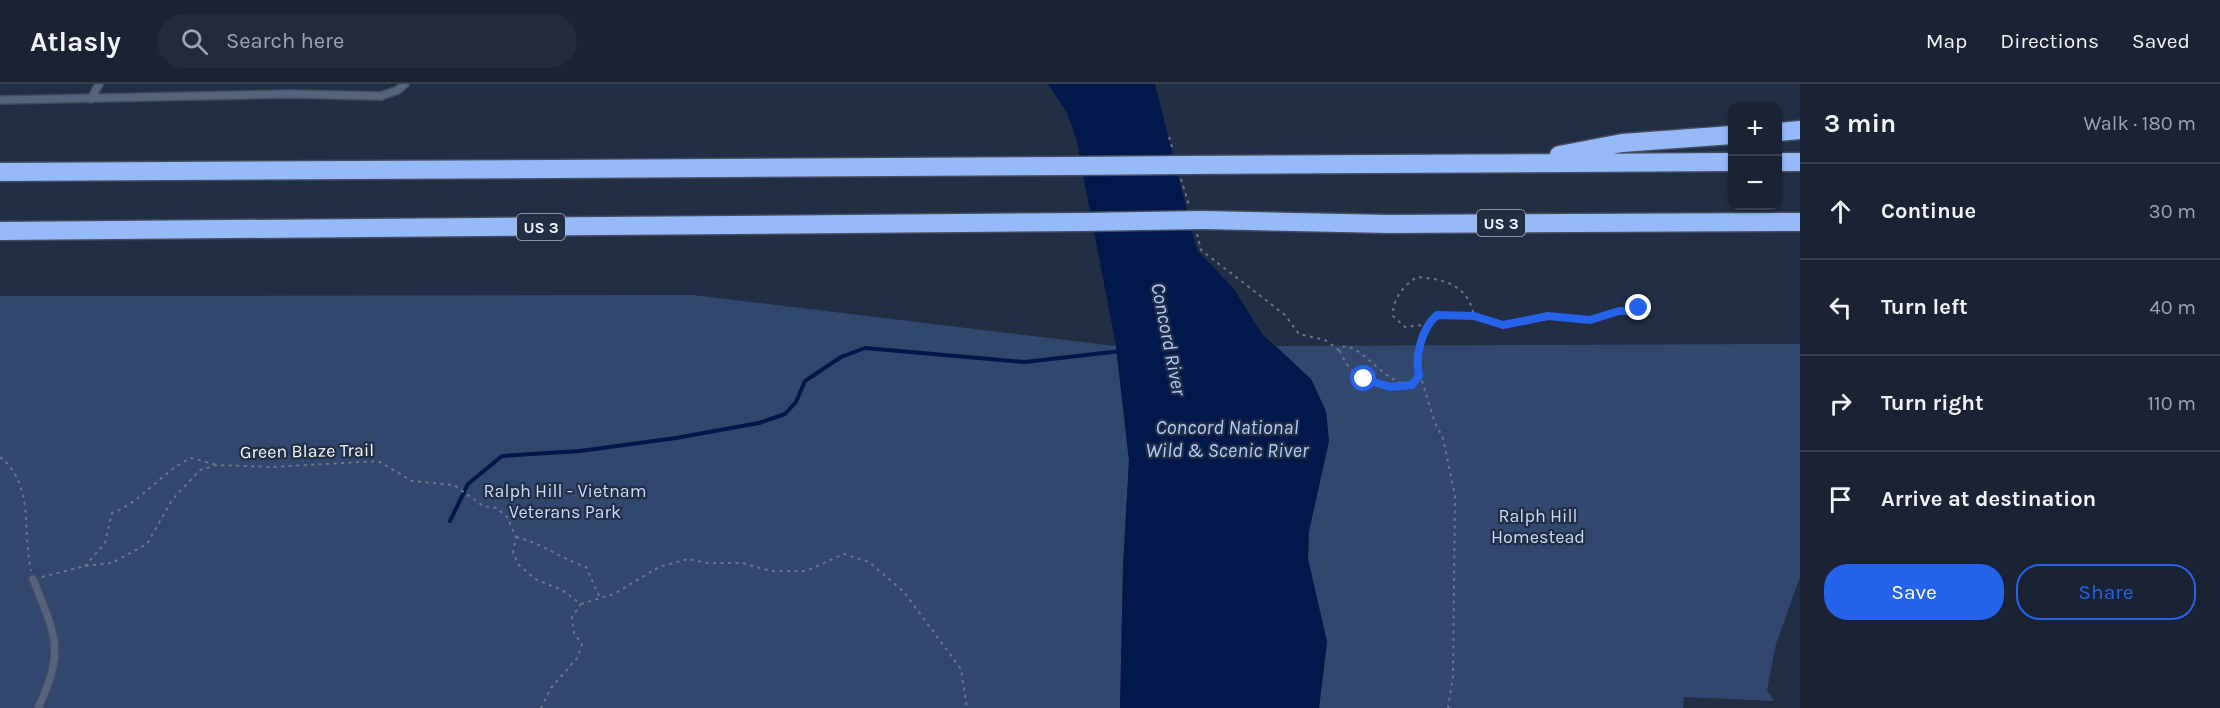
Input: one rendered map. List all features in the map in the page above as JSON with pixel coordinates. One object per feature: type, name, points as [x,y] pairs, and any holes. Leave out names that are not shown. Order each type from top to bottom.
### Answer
[{"type":"highway","points":[[1782,132],[1800,130]]},
{"type":"highway","points":[[1515,163],[1622,142],[1728,135]]},
{"type":"highway","points":[[0,172],[1728,162]]},
{"type":"highway","points":[[1782,162],[1800,162]]},
{"type":"highway","name":"US 3","points":[[0,231],[1081,222],[1389,224],[1800,222]]},
{"type":"lane","points":[[91,99],[99,84]]},
{"type":"lane","points":[[289,94],[292,84]]},
{"type":"lane","points":[[0,100],[289,94],[381,96],[398,90],[405,84]]},
{"type":"lane","points":[[33,579],[53,625],[55,643],[53,674],[38,708]]},
{"type":"path","points":[[1169,137],[1180,165],[1188,205]]},
{"type":"path","points":[[1199,224],[1201,250],[1285,315],[1299,334],[1325,340],[1340,351],[1352,371],[1370,382],[1390,387],[1412,385],[1419,376]]},
{"type":"path","points":[[1427,328],[1424,325],[1405,327],[1393,316],[1392,306],[1397,298],[1418,277],[1443,279],[1464,293],[1470,301],[1474,316]]},
{"type":"path","points":[[1448,708],[1453,676],[1455,496],[1443,438],[1435,423],[1416,361],[1427,328],[1437,315],[1474,316],[1503,325],[1548,316],[1590,320],[1619,311],[1636,300],[1641,303],[1636,311],[1619,311]]},
{"type":"path","points":[[1340,351],[1346,345],[1352,347],[1385,376],[1402,385]]},
{"type":"path","points":[[0,456],[15,471],[20,481],[26,517],[26,548],[33,579]]},
{"type":"path","points":[[85,566],[105,543],[112,513],[127,508],[162,476],[191,458],[217,465]]},
{"type":"path","name":"Green Blaze Trail","points":[[33,579],[85,566],[112,563],[147,544],[186,482],[200,470],[217,465],[270,467],[378,461],[412,481],[454,485],[483,506],[497,508],[507,517],[516,537],[513,552],[518,564],[535,579],[562,590],[581,604]]},
{"type":"path","points":[[516,537],[533,542],[566,560],[586,567],[600,598]]},
{"type":"path","points":[[541,708],[551,688],[578,657],[582,644],[574,633],[572,617],[581,604],[614,594],[659,567],[688,559],[708,563],[742,563],[771,571],[806,571],[844,554],[869,562],[904,592],[961,669],[967,708]]},
{"type":"green space","name":"Ralph Hill - Vietnam Veterans Park","points":[[693,295],[1116,346],[1129,460],[1123,567],[1120,708],[0,708],[0,296]]},
{"type":"green space","name":"Ralph Hill Homestead","points":[[1800,344],[1800,577],[1776,644],[1767,690],[1774,701],[1684,697],[1683,708],[1319,708],[1327,642],[1308,559],[1309,531],[1329,441],[1326,411],[1311,379],[1276,346]]},
{"type":"water","name":"Concord National Wild & Scenic River","points":[[1048,84],[1155,84],[1197,250],[1234,289],[1262,334],[1311,379],[1326,412],[1329,441],[1309,531],[1308,559],[1327,642],[1319,708],[1120,708],[1123,567],[1129,460],[1116,346],[1076,138],[1067,113]]},
{"type":"waterway","points":[[450,521],[468,484],[502,456],[580,451],[676,438],[759,423],[785,414],[796,402],[805,381],[841,357],[865,348],[1025,362],[1121,351]]},
{"type":"route","points":[[1364,379],[1376,385],[1390,387],[1412,385],[1419,376],[1416,361],[1427,328],[1437,315],[1474,316],[1503,325],[1548,316],[1590,320],[1619,311],[1636,311],[1639,308]]},
{"type":"water label","name":"Concord River","points":[[1169,339]]}]
